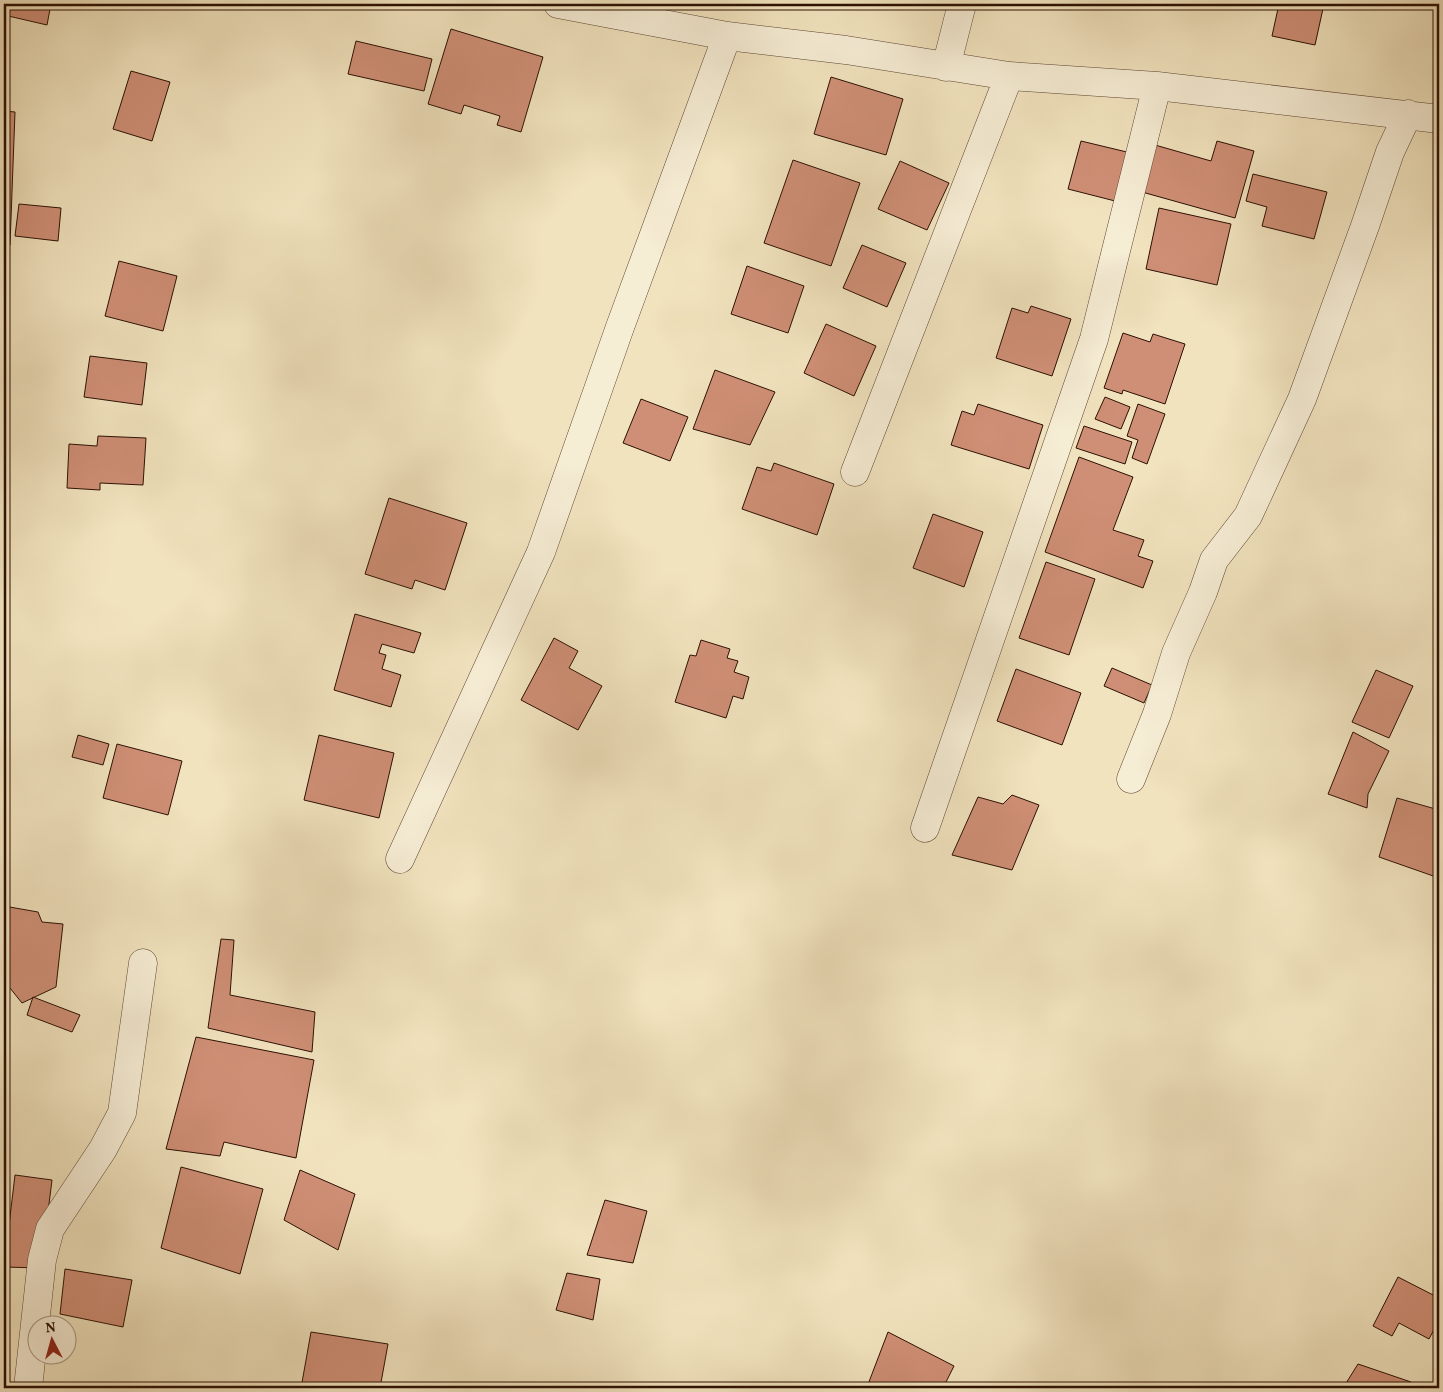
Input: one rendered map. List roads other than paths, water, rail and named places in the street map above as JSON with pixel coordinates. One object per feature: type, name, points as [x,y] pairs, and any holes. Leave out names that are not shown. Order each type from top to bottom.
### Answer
[{"type":"street","points":[[558,4],[727,36],[846,50],[1009,76],[1157,86],[1439,119]]},
{"type":"street","points":[[946,67],[962,4]]},
{"type":"street","points":[[400,859],[541,552],[620,327],[727,36]]},
{"type":"street","points":[[855,472],[1009,76]]},
{"type":"street","points":[[925,828],[1094,339],[1157,86]]},
{"type":"street","points":[[1131,779],[1157,714],[1176,653],[1203,592],[1214,560],[1248,516],[1302,399],[1390,152],[1408,114]]},
{"type":"street","points":[[28,1388],[42,1260],[50,1229],[103,1149],[122,1113],[143,963]]}]
